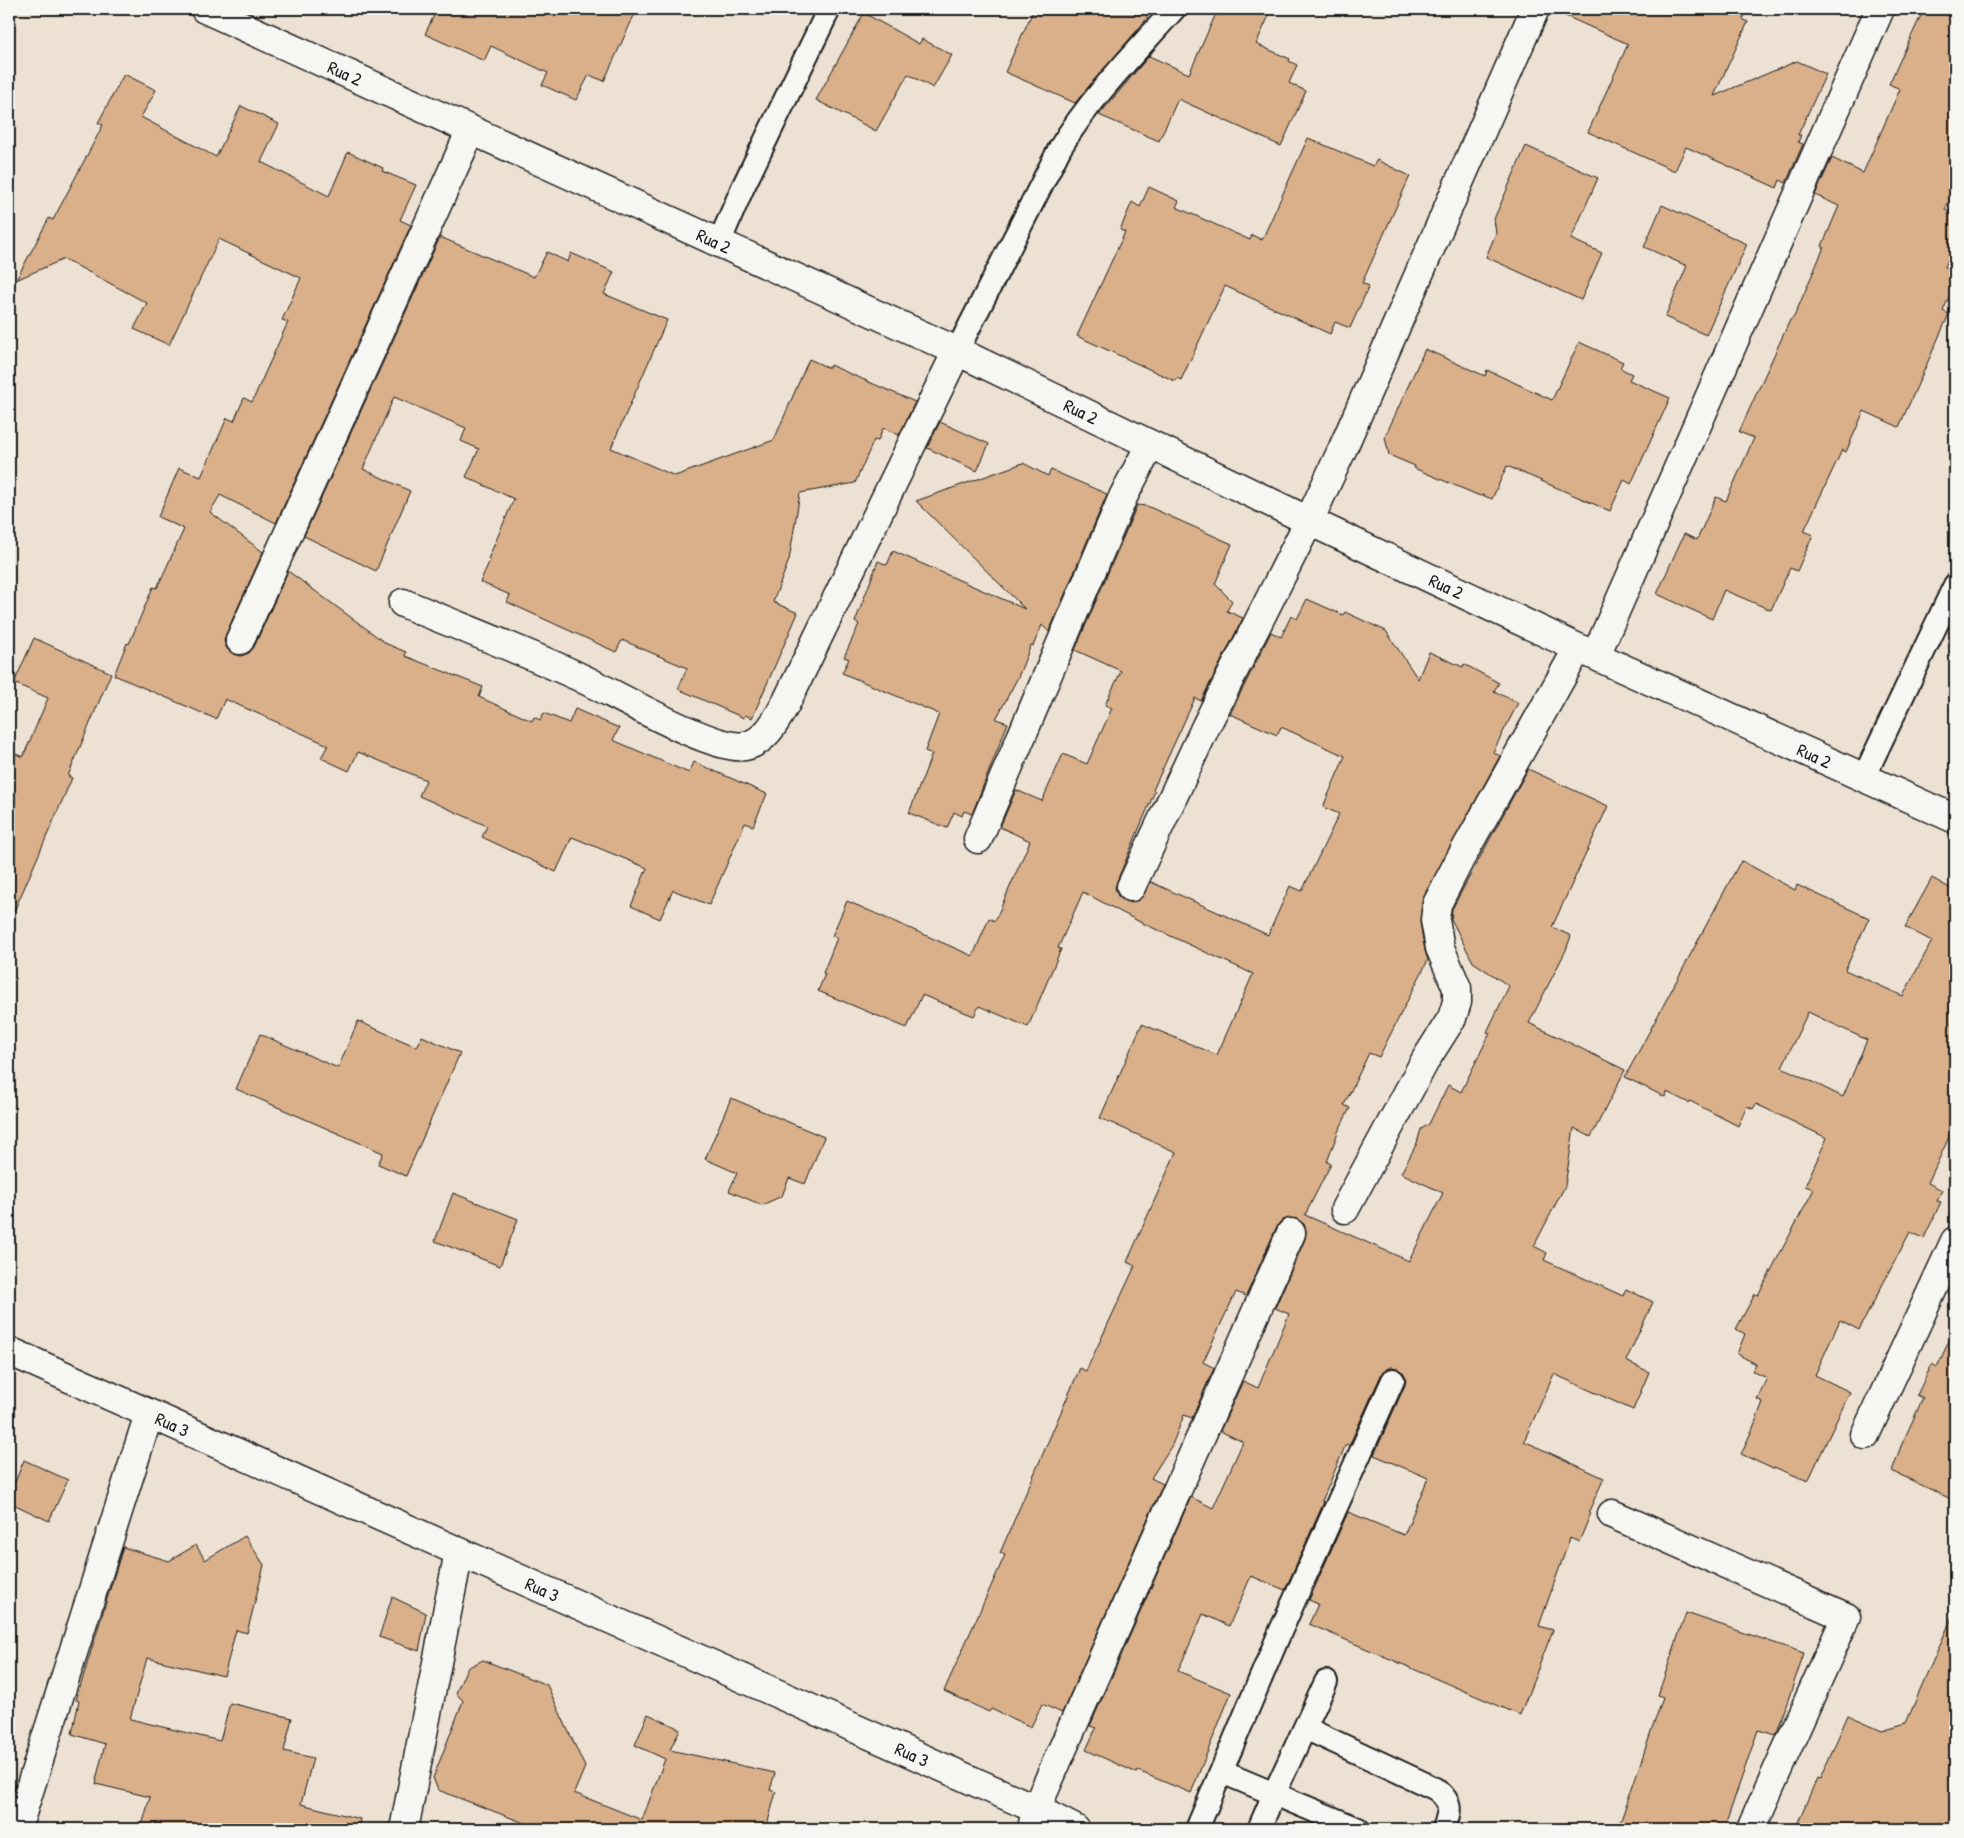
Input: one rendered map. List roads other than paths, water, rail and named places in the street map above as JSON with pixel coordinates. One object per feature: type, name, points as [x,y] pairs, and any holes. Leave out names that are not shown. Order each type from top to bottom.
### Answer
[{"type":"street","name":"Rua 2","points":[[205,9],[957,351],[1309,522],[1955,819]]},
{"type":"street","points":[[1131,887],[1206,726],[1309,522],[1535,9]]},
{"type":"street","points":[[1345,1209],[1426,1059],[1452,1018],[1457,1002],[1457,988],[1440,948],[1435,920],[1437,904],[1458,861],[1587,651],[1880,9]]},
{"type":"street","points":[[240,640],[471,130]]},
{"type":"street","points":[[403,604],[575,674],[706,738],[737,746],[752,743],[772,727],[786,703],[957,351]]},
{"type":"street","points":[[978,839],[1123,498],[1150,445]]},
{"type":"street","points":[[1034,1819],[1291,1233]]},
{"type":"street","points":[[1865,1435],[1955,1241]]},
{"type":"street","name":"Rua 3","points":[[9,1351],[459,1552],[1034,1819],[1075,1829]]},
{"type":"street","points":[[17,1829],[149,1414]]},
{"type":"street","points":[[1612,1514],[1846,1617],[1751,1829]]},
{"type":"street","points":[[404,1829],[459,1552]]},
{"type":"lane","points":[[719,243],[743,187],[829,9]]},
{"type":"lane","points":[[957,351],[1060,148],[1070,132],[1097,97],[1174,9]]},
{"type":"lane","points":[[1864,777],[1955,585]]},
{"type":"lane","points":[[1197,1829],[1280,1630],[1393,1380]]},
{"type":"lane","points":[[1259,1829],[1326,1682]]},
{"type":"lane","points":[[1305,1728],[1436,1789],[1446,1797],[1450,1809],[1444,1829]]},
{"type":"lane","points":[[1222,1772],[1358,1829]]}]
